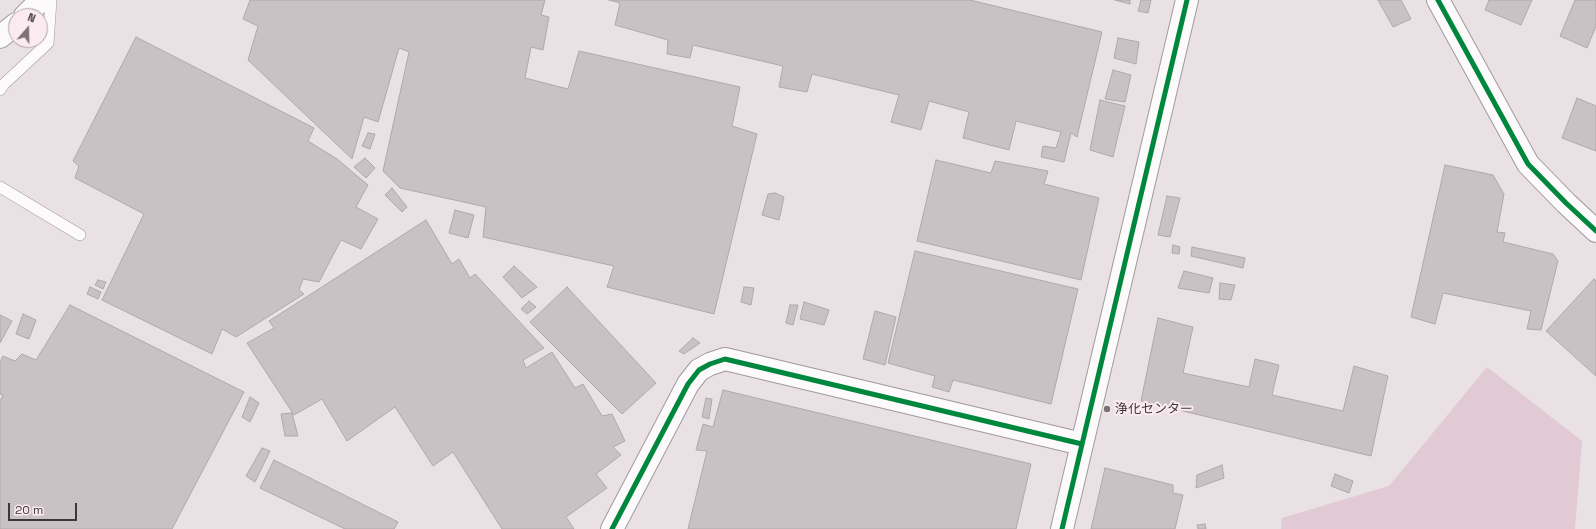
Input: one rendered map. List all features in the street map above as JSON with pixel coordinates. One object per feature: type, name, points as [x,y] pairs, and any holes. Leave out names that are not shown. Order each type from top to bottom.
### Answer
[{"type":"street","points":[[32,8],[40,0]]},
{"type":"street","points":[[1062,529],[1187,0]]},
{"type":"street","points":[[1438,0],[1528,164],[1596,231]]},
{"type":"street","points":[[0,37],[8,30]]},
{"type":"street","points":[[612,529],[688,384],[699,370],[710,364],[725,359],[1082,444]]},
{"type":"lane","points":[[0,90],[4,84],[48,43],[51,0]]},
{"type":"lane","points":[[0,187],[80,235]]},
{"type":"shaded area","points":[[1487,367],[1582,441],[1575,529],[1281,529],[1282,518],[1389,486]]},
{"type":"building","points":[[250,0],[545,0],[541,15],[549,17],[543,50],[531,47],[525,78],[568,89],[579,51],[740,87],[732,126],[757,134],[714,314],[607,287],[614,266],[483,237],[486,207],[400,188],[383,171],[409,52],[399,48],[378,122],[364,117],[352,159],[248,60],[258,26],[243,19]]},
{"type":"building","points":[[609,0],[970,0],[1102,32],[1077,137],[1071,133],[1064,162],[1041,157],[1043,146],[1056,148],[1061,132],[1016,121],[1009,150],[963,138],[969,112],[929,101],[921,130],[891,122],[899,95],[812,74],[807,92],[779,87],[783,66],[693,45],[690,58],[667,54],[668,40],[615,25],[620,3]]},
{"type":"building","points":[[1115,0],[1130,0],[1130,4]]},
{"type":"building","points":[[1141,0],[1151,0],[1148,13],[1138,11]]},
{"type":"building","points":[[1378,0],[1401,0],[1411,19],[1393,27]]},
{"type":"building","points":[[1489,0],[1532,0],[1521,25],[1485,10]]},
{"type":"building","points":[[1575,0],[1596,0],[1596,26],[1587,48],[1560,36]]},
{"type":"building","points":[[136,37],[314,128],[308,141],[337,159],[368,185],[356,207],[378,219],[361,249],[341,240],[319,282],[303,279],[299,290],[304,294],[236,337],[222,329],[212,354],[102,300],[144,214],[75,178],[79,166],[73,161]]},
{"type":"building","points":[[1118,38],[1139,42],[1136,64],[1114,58]]},
{"type":"building","points":[[1113,70],[1131,75],[1125,102],[1105,99]]},
{"type":"building","points":[[1577,98],[1596,106],[1596,151],[1562,138]]},
{"type":"building","points":[[1100,100],[1125,106],[1113,157],[1090,150]]},
{"type":"building","points":[[368,133],[375,134],[370,149],[362,146]]},
{"type":"building","points":[[365,158],[375,168],[366,178],[354,167]]},
{"type":"building","points":[[936,160],[991,173],[995,161],[1048,171],[1044,184],[1099,198],[1081,280],[917,241]]},
{"type":"building","points":[[1445,165],[1493,175],[1504,194],[1497,232],[1505,233],[1503,242],[1553,254],[1558,261],[1541,330],[1527,329],[1531,311],[1443,293],[1435,324],[1411,317]]},
{"type":"building","points":[[392,188],[407,207],[402,212],[385,195]]},
{"type":"building","points":[[775,193],[784,197],[779,220],[762,215],[768,194]]},
{"type":"building","points":[[1167,196],[1180,198],[1170,237],[1158,235]]},
{"type":"building","points":[[455,210],[474,215],[468,238],[449,233]]},
{"type":"building","points":[[426,220],[452,264],[459,259],[470,278],[475,274],[544,348],[523,360],[526,368],[552,352],[575,388],[583,384],[602,416],[612,414],[625,441],[613,447],[621,455],[596,474],[607,488],[566,517],[574,529],[502,529],[453,452],[433,466],[395,407],[347,441],[322,399],[294,415],[247,343],[274,328],[269,321]]},
{"type":"building","points":[[1173,245],[1180,247],[1179,254],[1172,253]]},
{"type":"building","points":[[1192,247],[1245,258],[1243,268],[1191,256]]},
{"type":"building","points":[[915,251],[1078,289],[1051,404],[953,380],[949,392],[932,387],[935,376],[888,363]]},
{"type":"building","points":[[514,266],[537,287],[522,298],[503,277]]},
{"type":"building","points":[[1184,271],[1213,278],[1209,293],[1178,288]]},
{"type":"building","points":[[1594,279],[1596,281],[1596,376],[1546,331]]},
{"type":"building","points":[[98,280],[106,282],[103,289],[95,285]]},
{"type":"building","points":[[1220,283],[1235,285],[1231,300],[1219,299]]},
{"type":"building","points":[[90,287],[101,292],[98,299],[87,294]]},
{"type":"building","points":[[567,287],[656,383],[622,414],[530,322]]},
{"type":"building","points":[[744,287],[754,288],[751,305],[741,302]]},
{"type":"building","points":[[529,301],[536,307],[527,314],[521,309]]},
{"type":"building","points":[[804,302],[829,310],[824,325],[800,319]]},
{"type":"building","points":[[70,305],[244,392],[172,529],[0,529],[0,401],[3,395],[0,394],[0,362],[3,356],[15,361],[22,354],[36,360]]},
{"type":"building","points":[[790,305],[798,305],[793,325],[786,323]]},
{"type":"building","points":[[875,311],[896,317],[885,365],[863,359]]},
{"type":"building","points":[[23,314],[36,320],[29,339],[16,334]]},
{"type":"building","points":[[0,315],[12,321],[0,343]]},
{"type":"building","points":[[1158,318],[1193,327],[1183,373],[1249,387],[1255,359],[1279,365],[1272,395],[1343,411],[1354,366],[1388,376],[1371,456],[1141,401]]},
{"type":"building","points":[[693,338],[700,343],[684,354],[679,351]]},
{"type":"building","points":[[723,390],[1031,464],[1016,529],[688,529],[707,451],[696,450],[703,424],[713,427]]},
{"type":"building","points":[[250,397],[259,403],[250,422],[242,417]]},
{"type":"building","points":[[706,398],[712,399],[709,419],[702,417]]},
{"type":"building","points":[[292,413],[298,436],[285,436],[281,414]]},
{"type":"building","points":[[262,448],[270,451],[255,482],[246,476]]},
{"type":"building","points":[[274,460],[398,522],[394,529],[345,529],[260,488]]},
{"type":"building","points":[[1222,465],[1224,478],[1196,488],[1197,475]]},
{"type":"building","points":[[1105,468],[1173,485],[1173,493],[1183,495],[1175,529],[1091,529]]},
{"type":"building","points":[[1335,474],[1353,481],[1349,493],[1331,486]]},
{"type":"building","points":[[1205,524],[1206,529],[1198,529],[1197,525]]},
{"type":"cycle path","points":[[1062,529],[1187,0]]},
{"type":"cycle path","points":[[1438,0],[1528,164],[1596,231]]},
{"type":"cycle path","points":[[612,529],[688,384],[699,370],[710,364],[725,359],[1082,444]]},
{"type":"place","name":"浄化センター","points":[[1107,409]]}]
